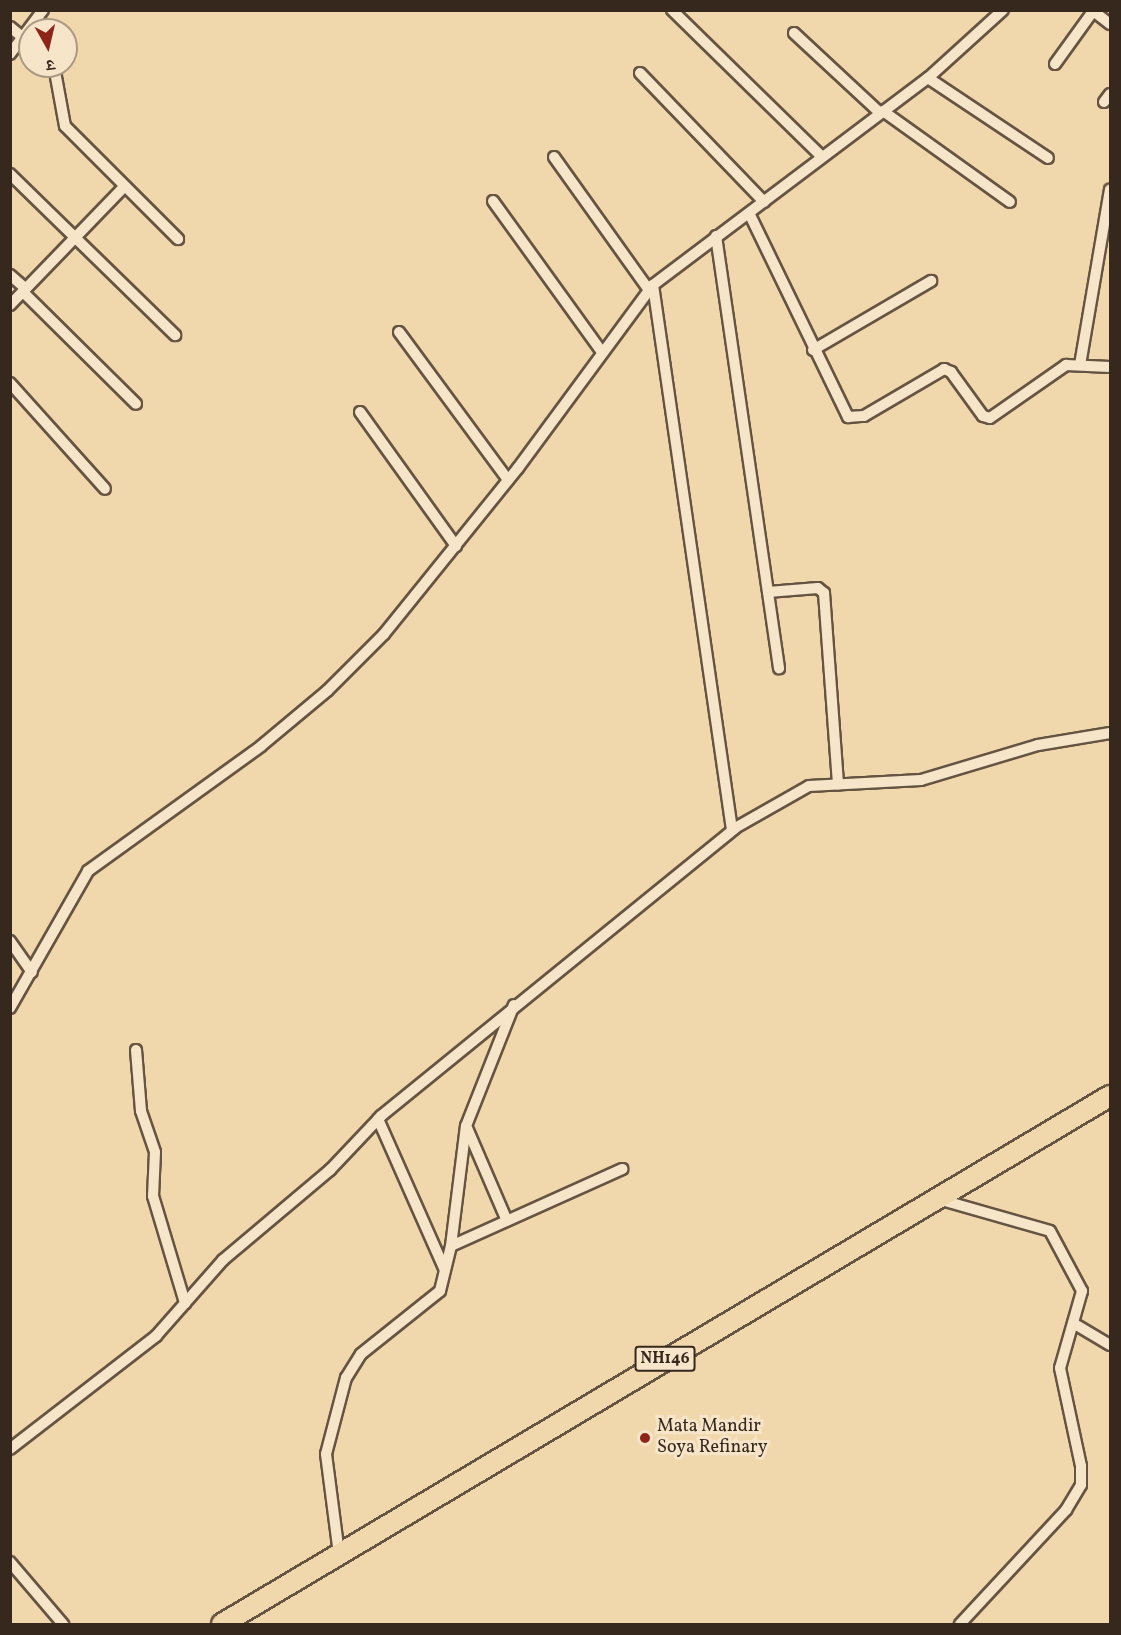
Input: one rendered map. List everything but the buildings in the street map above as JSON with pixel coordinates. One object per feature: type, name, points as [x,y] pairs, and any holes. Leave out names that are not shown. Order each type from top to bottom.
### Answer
[{"type":"highway","name":"NH146","points":[[222,1624],[1110,1096]]},
{"type":"street","points":[[672,10],[822,157]]},
{"type":"street","points":[[10,1008],[88,871],[261,746],[327,691],[384,634],[508,480],[651,288],[716,236],[928,78],[1003,10]]},
{"type":"street","points":[[1055,64],[1093,11],[1110,24]]},
{"type":"street","points":[[794,33],[882,112],[1010,202]]},
{"type":"street","points":[[640,73],[764,202]]},
{"type":"street","points":[[56,78],[65,126],[178,239]]},
{"type":"street","points":[[928,78],[1048,158]]},
{"type":"street","points":[[554,157],[651,288],[732,830]]},
{"type":"street","points":[[10,174],[78,235],[175,335]]},
{"type":"street","points":[[10,305],[125,186]]},
{"type":"street","points":[[1080,365],[1110,190]]},
{"type":"street","points":[[493,201],[602,352]]},
{"type":"street","points":[[749,213],[841,410],[853,418],[947,369],[983,416],[993,417],[1063,367],[1080,365],[1110,367]]},
{"type":"street","points":[[716,236],[778,668]]},
{"type":"street","points":[[10,275],[136,404]]},
{"type":"street","points":[[813,350],[932,281]]},
{"type":"street","points":[[399,332],[508,480]]},
{"type":"street","points":[[10,382],[105,489]]},
{"type":"street","points":[[360,412],[456,546]]},
{"type":"street","points":[[768,592],[818,588],[824,593],[838,784]]},
{"type":"street","points":[[10,1449],[150,1341],[223,1260],[330,1170],[378,1119],[514,1005],[732,830],[797,790],[838,784],[921,780],[1038,745],[1110,733]]},
{"type":"street","points":[[10,941],[32,972]]},
{"type":"street","points":[[339,1554],[326,1454],[346,1378],[369,1346],[436,1296],[451,1246],[466,1126],[514,1005]]},
{"type":"street","points":[[136,1050],[141,1110],[155,1152],[154,1200],[185,1303]]},
{"type":"street","points":[[378,1119],[445,1271]]},
{"type":"street","points":[[466,1126],[507,1221]]},
{"type":"street","points":[[451,1246],[622,1169]]},
{"type":"street","points":[[935,1199],[1054,1234],[1081,1286],[1060,1368],[1081,1466],[1081,1485],[1066,1510],[960,1624]]},
{"type":"street","points":[[1073,1323],[1110,1345]]},
{"type":"street","points":[[10,1562],[63,1624]]},
{"type":"place","name":"Mata Mandir Soya Refinary","points":[[645,1438]]}]
